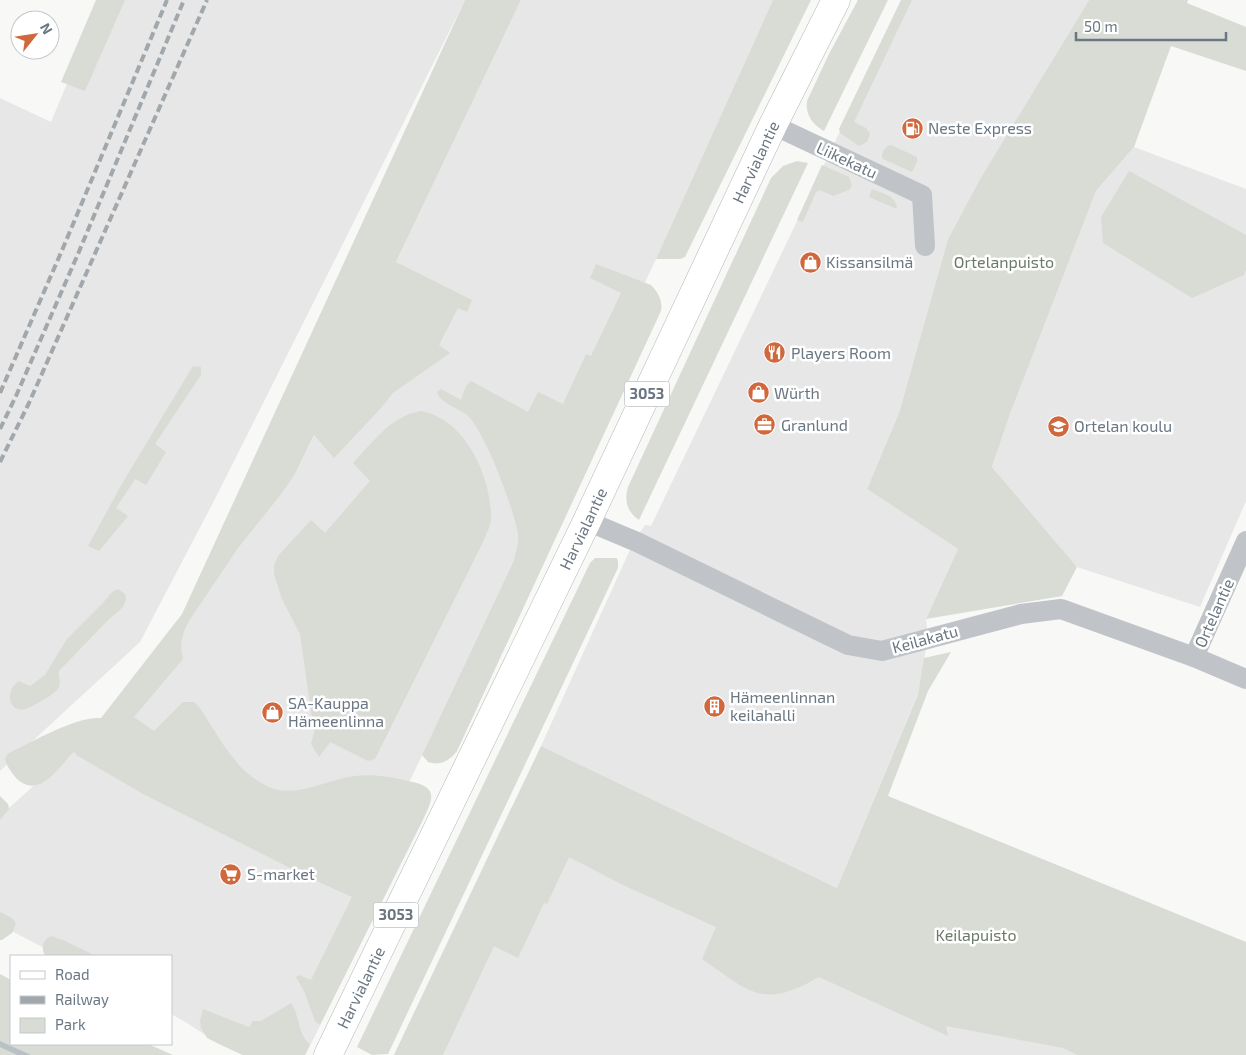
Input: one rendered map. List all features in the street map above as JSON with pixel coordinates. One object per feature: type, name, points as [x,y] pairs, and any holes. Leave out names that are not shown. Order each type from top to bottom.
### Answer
[{"type":"main road","name":"Harvialantie","points":[[328,1055],[587,521],[773,125],[836,0]]},
{"type":"street","name":"Liikekatu","points":[[773,125],[922,195],[925,246]]},
{"type":"street","name":"Keilakatu","points":[[587,521],[637,542],[848,645],[882,650],[1021,614],[1060,609],[1194,657],[1246,679]]},
{"type":"street","name":"Ortelantie","points":[[1194,657],[1246,541]]},
{"type":"shaded area","points":[[102,0],[465,0],[217,495],[140,642],[0,771],[0,98],[51,122]]},
{"type":"shaded area","points":[[521,0],[773,0],[656,259],[366,874],[388,887],[307,1052],[305,1055],[243,1055],[219,1044],[172,1015],[172,955],[58,955],[0,925],[0,816],[88,737],[295,474],[341,381],[416,273],[396,262]]},
{"type":"shaded area","points":[[903,0],[1089,0],[980,179],[948,239],[899,413],[867,489],[958,549],[926,619],[928,638],[918,693],[837,888],[541,746],[634,541],[645,525],[651,526]]},
{"type":"shaded area","points":[[1134,147],[1246,189],[1246,501],[1200,607],[1077,567],[992,467],[1010,414],[1096,191]]},
{"type":"shaded area","points":[[511,808],[1063,1048],[1077,1055],[394,1055]]},
{"type":"shaded area","points":[[0,1041],[31,1055],[17,1055],[0,1047]]},
{"type":"green space","points":[[96,0],[125,0],[85,91],[61,82]]},
{"type":"green space","points":[[465,0],[521,0],[396,262],[472,300],[467,312],[458,308],[439,345],[450,353],[393,393],[334,458],[314,435],[295,474],[238,548],[189,621],[182,639],[183,659],[134,717],[154,731],[183,702],[194,702],[236,762],[259,782],[279,790],[301,790],[345,778],[369,775],[389,777],[418,784],[429,790],[431,800],[422,822],[320,1025],[315,1021],[304,991],[296,977],[299,975],[311,980],[352,897],[312,879],[143,794],[74,752],[49,779],[34,786],[25,784],[17,779],[8,767],[5,758],[9,753],[69,724],[92,718],[101,718],[182,614]]},
{"type":"green space","points":[[773,0],[811,0],[685,257],[680,259],[656,259]]},
{"type":"green space","points":[[858,0],[888,0],[824,131],[816,126],[811,119],[807,111],[807,101],[829,54]]},
{"type":"green space","points":[[901,0],[912,0],[854,122],[866,128],[870,134],[867,142],[859,146],[840,133],[839,129]]},
{"type":"green space","name":"Ortelanpuisto","points":[[1089,0],[1188,0],[1187,3],[1246,27],[1246,71],[1171,46],[1134,147],[1096,191],[1010,414],[992,467],[1077,567],[1062,596],[926,619],[958,549],[867,489],[899,413],[948,239],[980,179]]},
{"type":"green space","points":[[891,145],[917,157],[917,162],[912,172],[883,159],[884,150]]},
{"type":"green space","points":[[797,161],[808,163],[639,520],[629,509],[626,497],[628,487],[771,178],[783,166]]},
{"type":"green space","points":[[822,165],[849,177],[852,186],[849,190],[833,196],[820,190],[816,192],[803,222],[797,220]]},
{"type":"green space","points":[[1129,171],[1246,235],[1246,270],[1244,275],[1192,298],[1103,243],[1101,217]]},
{"type":"green space","points":[[872,189],[892,198],[897,209],[869,197]]},
{"type":"green space","points":[[596,264],[651,285],[659,297],[661,311],[457,751],[444,762],[428,762],[422,755],[514,560],[518,537],[505,490],[482,437],[467,415],[445,402],[437,392],[441,389],[461,400],[466,386],[471,381],[528,412],[538,392],[563,404],[586,354],[591,356],[621,293],[590,278]]},
{"type":"green space","points":[[193,366],[201,367],[201,375],[155,444],[166,452],[146,485],[135,479],[116,508],[128,516],[99,551],[88,546],[123,482]]},
{"type":"green space","points":[[421,411],[437,416],[451,426],[463,438],[473,453],[487,486],[490,504],[490,525],[375,759],[368,761],[330,742],[319,757],[311,744],[314,732],[300,634],[282,599],[274,574],[274,566],[278,556],[311,520],[325,533],[370,481],[353,463],[392,424],[401,418]]},
{"type":"green space","points":[[595,558],[617,558],[618,568],[388,1054],[372,1055],[357,1047],[590,563]]},
{"type":"green space","points":[[118,589],[125,594],[126,600],[123,607],[59,671],[60,685],[57,690],[44,700],[26,709],[15,707],[10,700],[10,694],[15,685],[19,681],[30,686],[45,675],[67,639],[112,592]]},
{"type":"green space","name":"Keilapuisto","points":[[951,652],[928,691],[888,796],[1246,942],[1246,1055],[1077,1055],[1063,1048],[946,1026],[948,1036],[819,977],[783,993],[770,995],[757,993],[745,988],[702,959],[716,927],[625,886],[569,857],[547,904],[544,903],[518,958],[494,946],[443,1055],[394,1055],[541,746],[837,888],[918,694],[924,658]]},
{"type":"green space","points":[[0,796],[8,804],[9,809],[0,820]]},
{"type":"green space","points":[[0,912],[12,918],[16,923],[12,933],[2,940],[0,940]]},
{"type":"green space","points":[[51,936],[94,955],[45,955],[43,944]]},
{"type":"green space","points":[[0,974],[10,979],[10,1045],[150,1045],[173,1055],[0,1055]]},
{"type":"green space","points":[[291,1003],[303,1035],[310,1044],[305,1055],[243,1055],[207,1038],[201,1028],[200,1021],[203,1009],[249,1027],[253,1021],[261,1021]]},
{"type":"railway","points":[[0,393],[167,0]]},
{"type":"railway","points":[[0,429],[78,254],[184,0]]},
{"type":"railway","points":[[0,462],[29,403],[207,0]]},
{"type":"place","name":"Neste Express","points":[[912,128]]},
{"type":"place","name":"Kissansilmä","points":[[810,262]]},
{"type":"place","name":"Players Room","points":[[775,353]]},
{"type":"place","name":"Würth","points":[[758,393]]},
{"type":"place","name":"Granlund","points":[[765,425]]},
{"type":"place","name":"Ortelan koulu","points":[[1058,426]]},
{"type":"place","name":"Hämeenlinnan keilahalli","points":[[714,706]]},
{"type":"place","name":"SA-Kauppa Hämeenlinna","points":[[272,712]]},
{"type":"place","name":"S-market","points":[[231,874]]}]
